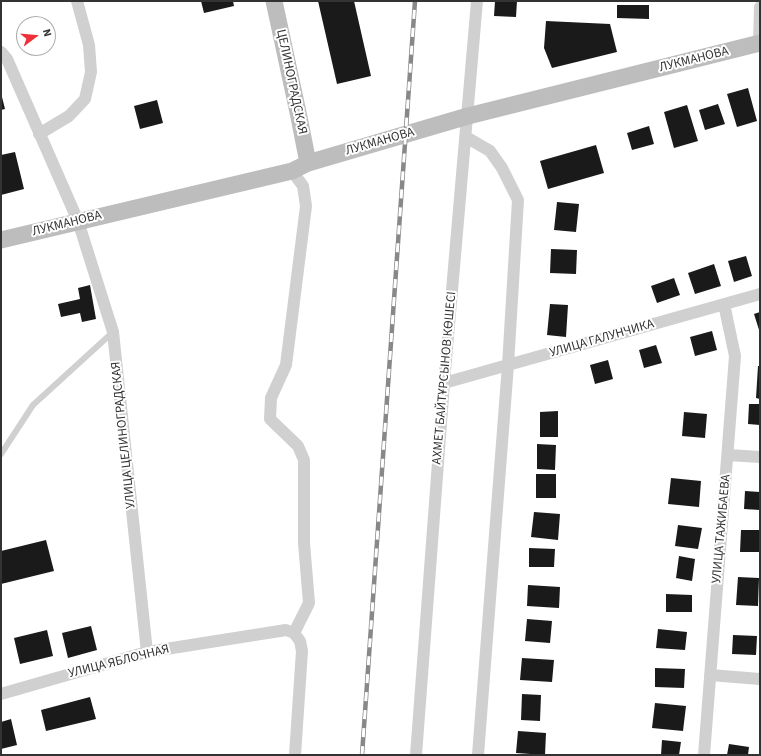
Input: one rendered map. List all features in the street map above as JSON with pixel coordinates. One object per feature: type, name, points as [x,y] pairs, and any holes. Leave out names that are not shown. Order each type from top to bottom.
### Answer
[{"type":"street","points":[[39,134],[69,116],[86,99],[91,72],[89,45],[77,1]]},
{"type":"street","name":"ЦЕЛИНОГРАДСКАЯ","points":[[274,1],[308,162]]},
{"type":"street","name":"АХМЕТ БАЙТҰРСЫНОВ КӨШЕСІ","points":[[416,755],[444,383],[477,1]]},
{"type":"street","points":[[760,7],[760,43]]},
{"type":"street","name":"ЛУКМАНОВА","points":[[1,240],[292,171],[308,162],[468,116],[760,43]]},
{"type":"street","name":"УЛИЦА ЦЕЛИНОГРАДСКАЯ","points":[[1,52],[7,59],[78,222],[113,332],[147,652]]},
{"type":"street","points":[[466,137],[490,151],[502,168],[518,200],[508,365],[478,755]]},
{"type":"street","points":[[292,171],[303,186],[306,206],[286,365],[271,398],[270,419],[298,446],[304,460],[304,543],[309,603],[290,631],[300,641],[302,651],[295,755]]},
{"type":"street","name":"УЛИЦА ГАЛУНЧИКА","points":[[444,383],[760,294]]},
{"type":"street","name":"УЛИЦА ТАЖИБАЕВА","points":[[704,755],[735,356],[724,304]]},
{"type":"street","points":[[728,455],[760,457]]},
{"type":"street","name":"УЛИЦА ЯБЛОЧНАЯ","points":[[1,694],[147,652],[290,631]]},
{"type":"street","points":[[710,676],[760,679]]},
{"type":"lane","points":[[1,454],[33,406],[113,332]]},
{"type":"building","points":[[201,1],[233,1],[234,6],[204,13]]},
{"type":"building","points":[[318,1],[354,1],[371,76],[337,84]]},
{"type":"building","points":[[495,1],[517,1],[516,17],[494,16]]},
{"type":"building","points":[[617,5],[649,5],[649,19],[617,18]]},
{"type":"building","points":[[546,21],[610,24],[617,52],[552,68],[544,48]]},
{"type":"building","points":[[748,88],[757,121],[737,127],[727,94]]},
{"type":"building","points":[[1,93],[5,109],[1,110]]},
{"type":"building","points":[[157,100],[163,123],[140,129],[134,106]]},
{"type":"building","points":[[718,104],[725,124],[705,130],[699,110]]},
{"type":"building","points":[[687,105],[698,141],[674,148],[664,112]]},
{"type":"building","points":[[649,126],[654,144],[632,150],[627,133]]},
{"type":"building","points":[[596,145],[604,173],[548,189],[540,161]]},
{"type":"building","points":[[15,152],[24,189],[1,195],[1,155]]},
{"type":"building","points":[[557,202],[579,204],[576,232],[554,230]]},
{"type":"building","points":[[551,249],[577,250],[576,274],[550,273]]},
{"type":"building","points":[[746,256],[752,276],[734,282],[728,261]]},
{"type":"building","points":[[714,264],[721,286],[695,294],[688,273]]},
{"type":"building","points":[[674,278],[680,295],[657,303],[651,286]]},
{"type":"building","points":[[90,285],[96,319],[82,322],[80,313],[61,317],[58,304],[80,299],[78,288]]},
{"type":"building","points":[[550,304],[568,305],[566,337],[547,335]]},
{"type":"building","points":[[760,312],[760,333],[754,314]]},
{"type":"building","points":[[712,331],[717,350],[695,356],[690,337]]},
{"type":"building","points":[[656,345],[662,363],[644,368],[639,350]]},
{"type":"building","points":[[608,360],[613,379],[595,384],[590,365]]},
{"type":"building","points":[[758,366],[760,366],[760,399],[756,398]]},
{"type":"building","points":[[749,404],[760,404],[760,425],[748,424]]},
{"type":"building","points":[[558,411],[558,437],[540,437],[540,412]]},
{"type":"building","points":[[684,412],[707,414],[705,438],[682,436]]},
{"type":"building","points":[[537,444],[556,445],[555,470],[537,469]]},
{"type":"building","points":[[536,474],[556,474],[556,498],[536,498]]},
{"type":"building","points":[[671,478],[701,481],[699,507],[668,504]]},
{"type":"building","points":[[745,491],[760,492],[760,510],[744,509]]},
{"type":"building","points":[[534,512],[560,514],[558,540],[531,537]]},
{"type":"building","points":[[678,525],[702,528],[698,549],[675,546]]},
{"type":"building","points":[[741,530],[760,530],[760,552],[740,552]]},
{"type":"building","points":[[46,540],[54,571],[1,584],[1,551]]},
{"type":"building","points":[[529,548],[555,549],[554,567],[529,567]]},
{"type":"building","points":[[679,556],[695,559],[692,581],[676,578]]},
{"type":"building","points":[[738,577],[759,578],[758,606],[736,605]]},
{"type":"building","points":[[528,585],[560,587],[559,608],[527,606]]},
{"type":"building","points":[[666,594],[692,595],[692,612],[666,612]]},
{"type":"building","points":[[527,619],[552,621],[550,643],[525,641]]},
{"type":"building","points":[[91,626],[97,650],[68,658],[62,633]]},
{"type":"building","points":[[658,629],[687,632],[685,650],[656,648]]},
{"type":"building","points":[[47,630],[53,656],[20,664],[14,638]]},
{"type":"building","points":[[733,635],[757,636],[756,655],[732,654]]},
{"type":"building","points":[[522,658],[554,660],[552,682],[520,680]]},
{"type":"building","points":[[655,668],[685,669],[684,688],[655,687]]},
{"type":"building","points":[[522,694],[541,695],[540,721],[521,720]]},
{"type":"building","points":[[90,697],[96,719],[46,731],[41,710]]},
{"type":"building","points":[[655,703],[686,706],[683,731],[652,728]]},
{"type":"building","points":[[11,719],[17,745],[1,749],[1,722]]},
{"type":"building","points":[[518,731],[546,733],[545,755],[516,753]]},
{"type":"building","points":[[662,740],[681,742],[679,755],[661,755]]},
{"type":"building","points":[[729,744],[749,747],[748,755],[727,755]]},
{"type":"railway","points":[[362,755],[415,1]]}]
